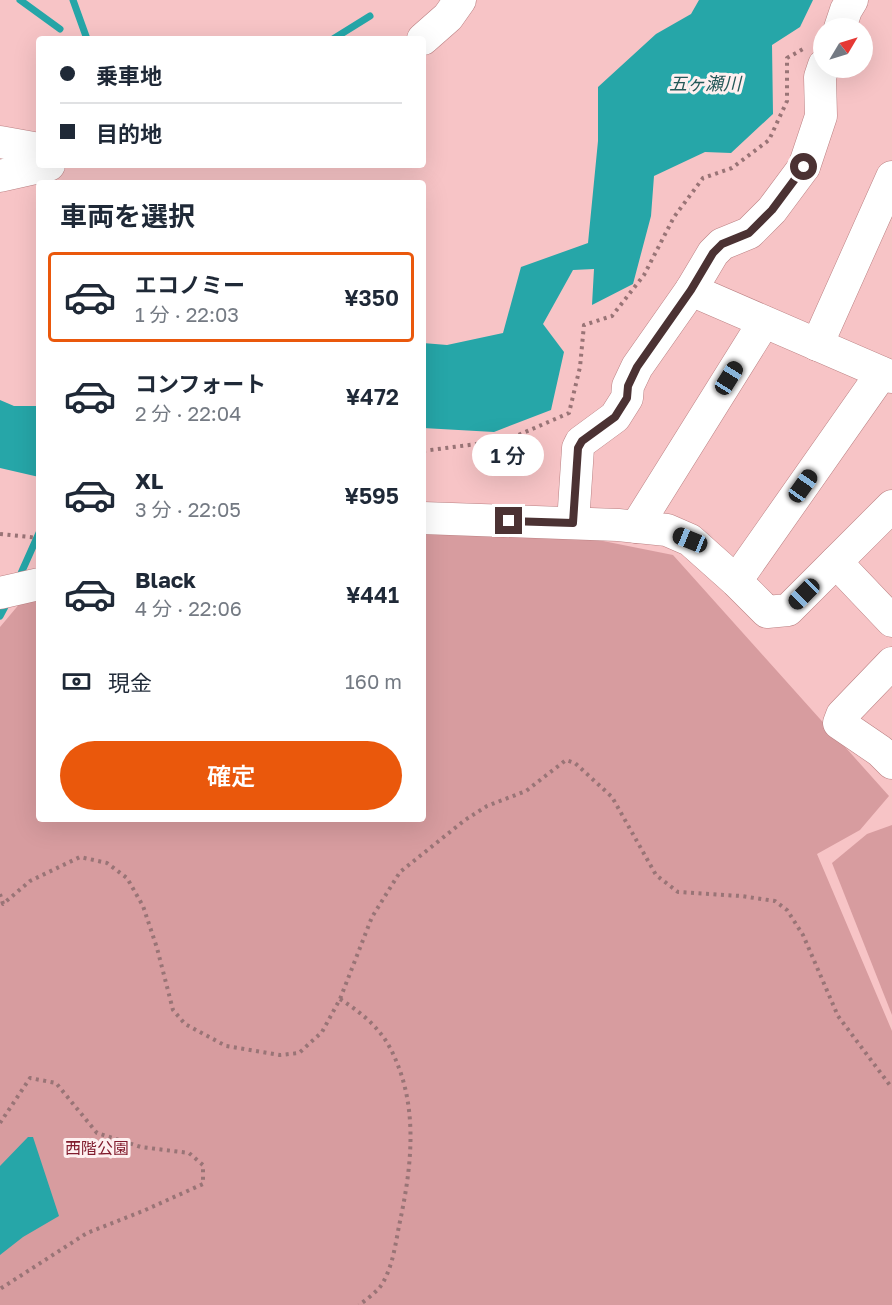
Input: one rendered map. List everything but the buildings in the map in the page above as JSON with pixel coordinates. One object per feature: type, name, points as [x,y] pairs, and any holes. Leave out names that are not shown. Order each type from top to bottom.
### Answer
[{"type":"street","points":[[426,36],[448,16],[460,0]]},
{"type":"street","points":[[843,18],[852,0]]},
{"type":"street","points":[[573,523],[578,448],[582,441],[615,417],[627,398],[628,386],[637,367],[691,290],[713,253],[722,244],[749,233],[772,210],[804,167],[821,116],[820,78]]},
{"type":"street","points":[[0,142],[36,148]]},
{"type":"street","points":[[0,176],[36,168]]},
{"type":"street","points":[[817,345],[892,177]]},
{"type":"street","points":[[691,290],[887,375],[736,581]]},
{"type":"street","points":[[636,527],[764,322]]},
{"type":"street","points":[[426,518],[573,523],[667,530],[690,540],[767,612],[788,610],[892,506]]},
{"type":"street","points":[[836,562],[892,621]]},
{"type":"street","points":[[0,593],[36,585]]},
{"type":"street","points":[[892,663],[842,715],[839,723],[880,751],[892,763]]},
{"type":"path","points":[[426,451],[507,440],[569,413],[580,367],[584,325],[612,316],[644,275],[674,218],[703,178],[732,168],[768,140],[787,101],[787,58],[813,55]]},
{"type":"path","points":[[0,534],[36,538]]},
{"type":"path","points":[[0,909],[30,881],[80,857],[107,863],[127,878],[143,906],[157,948],[173,1010],[185,1024],[226,1046],[280,1055],[298,1053],[322,1032],[340,999],[372,916],[400,872],[465,820],[487,806],[526,790],[566,760],[575,763],[612,797],[656,876],[678,892],[741,896],[775,902],[787,910],[803,935],[838,1016],[892,1088]]},
{"type":"path","points":[[0,894],[3,904]]},
{"type":"path","points":[[340,999],[380,1031],[390,1048],[406,1094],[411,1134],[405,1198],[393,1256],[379,1288],[359,1305]]},
{"type":"path","points":[[0,1124],[30,1078],[56,1083],[97,1133],[141,1147],[189,1153],[203,1165],[203,1184],[87,1233],[0,1289]]},
{"type":"green space","name":"西階公園","points":[[426,530],[593,539],[673,555],[889,796],[860,830],[817,854],[892,1031],[892,1305],[0,1305],[0,627],[21,602],[36,600],[36,822],[426,822]]},
{"type":"green space","points":[[892,825],[892,1015],[832,863],[867,834]]},
{"type":"water","name":"五ヶ瀬川","points":[[699,0],[813,0],[800,27],[772,45],[773,114],[731,153],[705,152],[654,176],[651,216],[633,284],[592,305],[594,269],[573,270],[543,324],[564,352],[551,410],[494,432],[426,428],[426,343],[447,345],[503,333],[521,267],[588,243],[598,141],[598,87],[656,34],[691,14]]},
{"type":"water","points":[[0,400],[14,406],[36,406],[36,476],[0,468]]},
{"type":"water","points":[[28,1137],[33,1137],[59,1216],[23,1237],[0,1255],[0,1166]]},
{"type":"waterway","points":[[20,0],[60,29]]},
{"type":"waterway","points":[[73,0],[86,36]]},
{"type":"waterway","points":[[338,36],[370,16]]},
{"type":"waterway","points":[[18,580],[36,540]]},
{"type":"waterway","points":[[0,616],[8,601]]},
{"type":"route","points":[[509,521],[573,523],[578,448],[582,441],[615,417],[627,398],[628,386],[637,367],[691,290],[713,253],[722,244],[749,233],[772,210],[804,167]]}]
